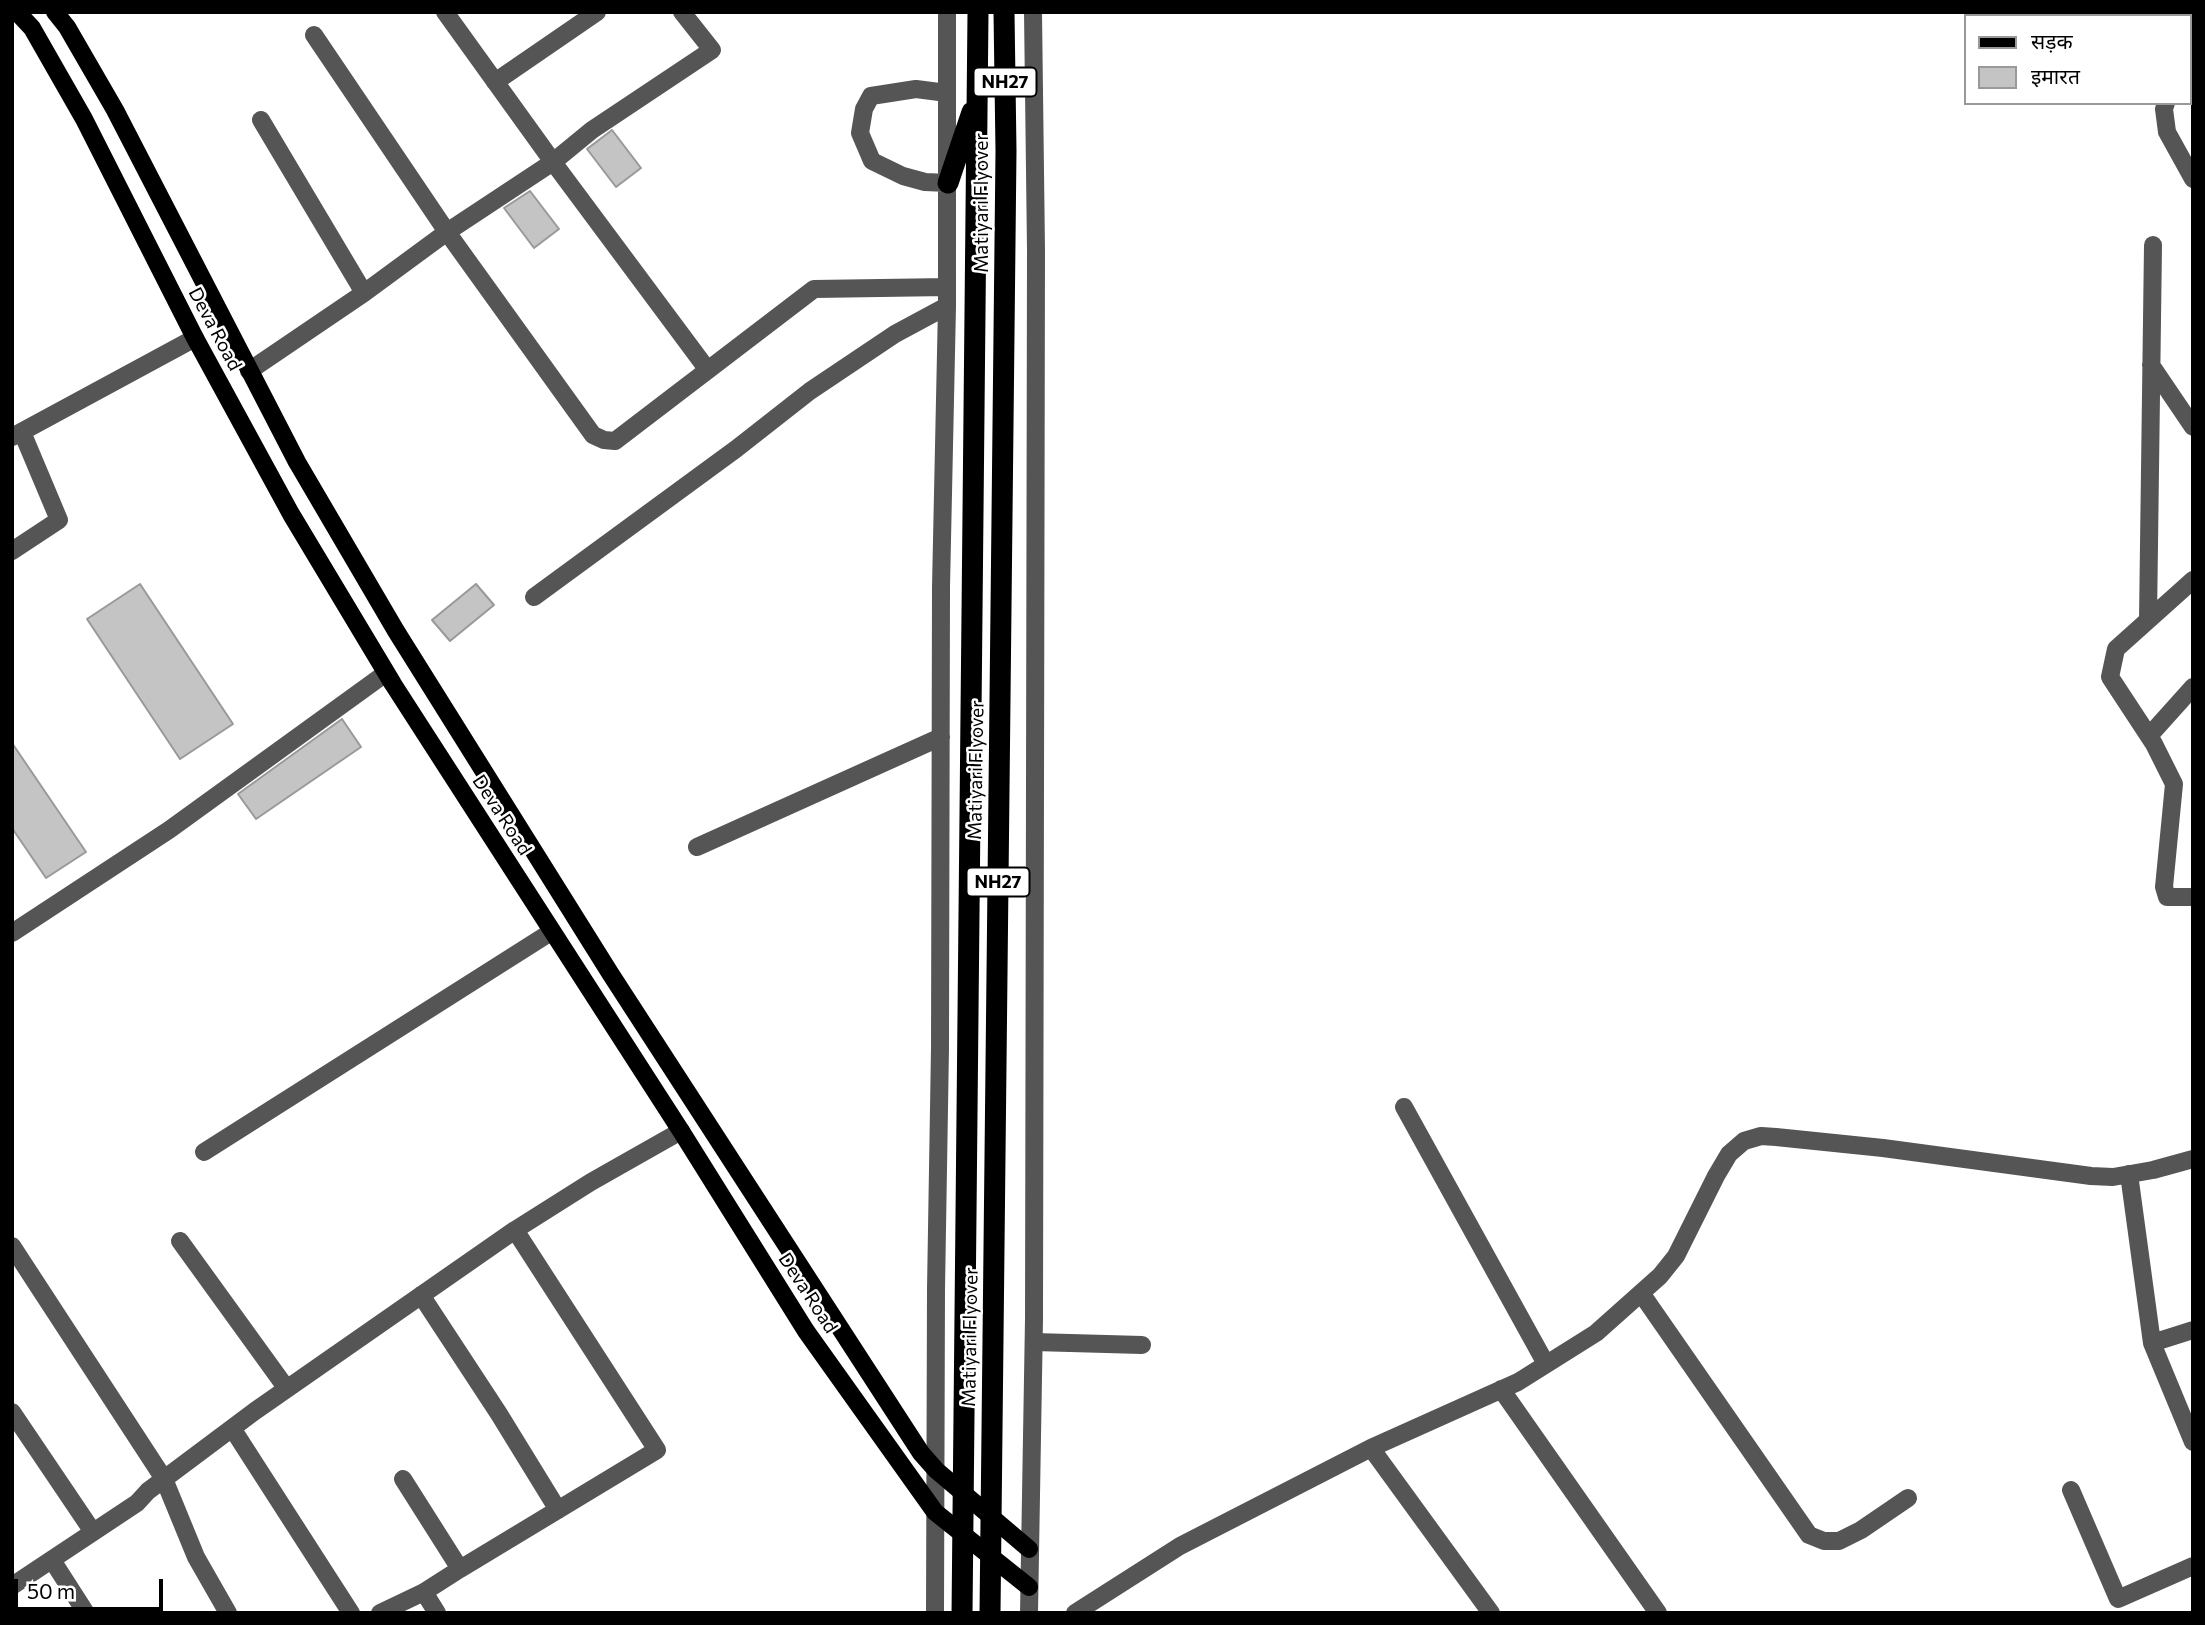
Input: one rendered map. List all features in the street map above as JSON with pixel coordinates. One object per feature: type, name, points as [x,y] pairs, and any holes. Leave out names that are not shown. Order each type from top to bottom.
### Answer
[{"type":"highway","name":"NH27","points":[[978,12],[978,96]]},
{"type":"highway","name":"Matiyari Flyover","points":[[990,1613],[1006,151],[1003,12]]},
{"type":"highway","name":"Matiyari Flyover","points":[[961,1613],[978,96]]},
{"type":"highway","points":[[947,183],[978,96]]},
{"type":"main road","name":"Deva Road","points":[[18,12],[32,29],[84,119],[195,338],[292,514],[387,673],[806,1331],[935,1512],[1029,1587]]},
{"type":"main road","name":"Deva Road","points":[[55,12],[68,27],[115,110],[297,462],[418,666],[610,973],[922,1453],[936,1470],[1029,1549]]},
{"type":"street","points":[[445,12],[707,369]]},
{"type":"street","points":[[495,82],[597,12]]},
{"type":"street","points":[[250,371],[447,232],[553,162],[592,130],[712,50],[682,12]]},
{"type":"street","points":[[934,1613],[942,573],[947,306],[947,12]]},
{"type":"street","points":[[1029,1613],[1034,1342],[1036,250],[1033,12]]},
{"type":"street","points":[[314,35],[447,232],[593,435],[604,440],[615,440],[814,289],[947,287]]},
{"type":"street","points":[[947,93],[916,89],[871,96],[864,109],[860,133],[872,161],[903,176],[947,183]]},
{"type":"street","points":[[2165,105],[2167,132],[2193,179]]},
{"type":"street","points":[[261,120],[364,293]]},
{"type":"street","points":[[2148,620],[2153,245]]},
{"type":"street","points":[[534,597],[736,449],[810,391],[895,334],[947,306]]},
{"type":"street","points":[[12,551],[59,520],[17,434],[195,338]]},
{"type":"street","points":[[2151,365],[2193,427]]},
{"type":"street","points":[[2193,580],[2116,649],[2110,677],[2149,736],[2174,784],[2164,887],[2167,897],[2193,897]]},
{"type":"street","points":[[12,933],[169,830],[387,673]]},
{"type":"street","points":[[2149,736],[2193,687]]},
{"type":"street","points":[[697,847],[941,737]]},
{"type":"street","points":[[204,1152],[551,932]]},
{"type":"street","points":[[1404,1107],[1546,1364]]},
{"type":"street","points":[[12,1586],[137,1503],[164,1479],[287,1388],[515,1230],[590,1182],[681,1131]]},
{"type":"street","points":[[1075,1613],[1180,1546],[1371,1448],[1518,1382],[1595,1333],[1660,1276],[1676,1256],[1716,1175],[1729,1154],[1744,1141],[1761,1136],[1883,1148],[2113,1177],[2193,1158]]},
{"type":"street","points":[[2129,1174],[2152,1343],[2193,1442]]},
{"type":"street","points":[[380,1613],[424,1592],[657,1450],[515,1230]]},
{"type":"street","points":[[180,1241],[287,1388]]},
{"type":"street","points":[[12,1246],[164,1479],[196,1557],[229,1613]]},
{"type":"street","points":[[1642,1293],[1809,1535],[1824,1541],[1839,1541],[1861,1530],[1908,1498]]},
{"type":"street","points":[[421,1295],[558,1510]]},
{"type":"street","points":[[2152,1343],[2193,1330]]},
{"type":"street","points":[[1034,1342],[1142,1345]]},
{"type":"street","points":[[1501,1390],[1657,1613]]},
{"type":"street","points":[[12,1412],[93,1532]]},
{"type":"street","points":[[232,1428],[351,1613]]},
{"type":"street","points":[[1371,1448],[1491,1613]]},
{"type":"street","points":[[403,1479],[460,1569]]},
{"type":"street","points":[[2071,1490],[2122,1606],[2193,1566]]},
{"type":"street","points":[[52,1560],[86,1613]]},
{"type":"street","points":[[424,1592],[437,1613]]},
{"type":"building","points":[[612,130],[641,168],[616,187],[587,149]]},
{"type":"building","points":[[530,191],[559,229],[534,248],[504,208]]},
{"type":"building","points":[[140,584],[233,724],[180,759],[87,619]]},
{"type":"building","points":[[476,584],[494,605],[450,641],[432,620]]},
{"type":"building","points":[[342,719],[361,747],[256,819],[238,794]]},
{"type":"building","points":[[12,743],[86,852],[46,878],[12,828]]}]
